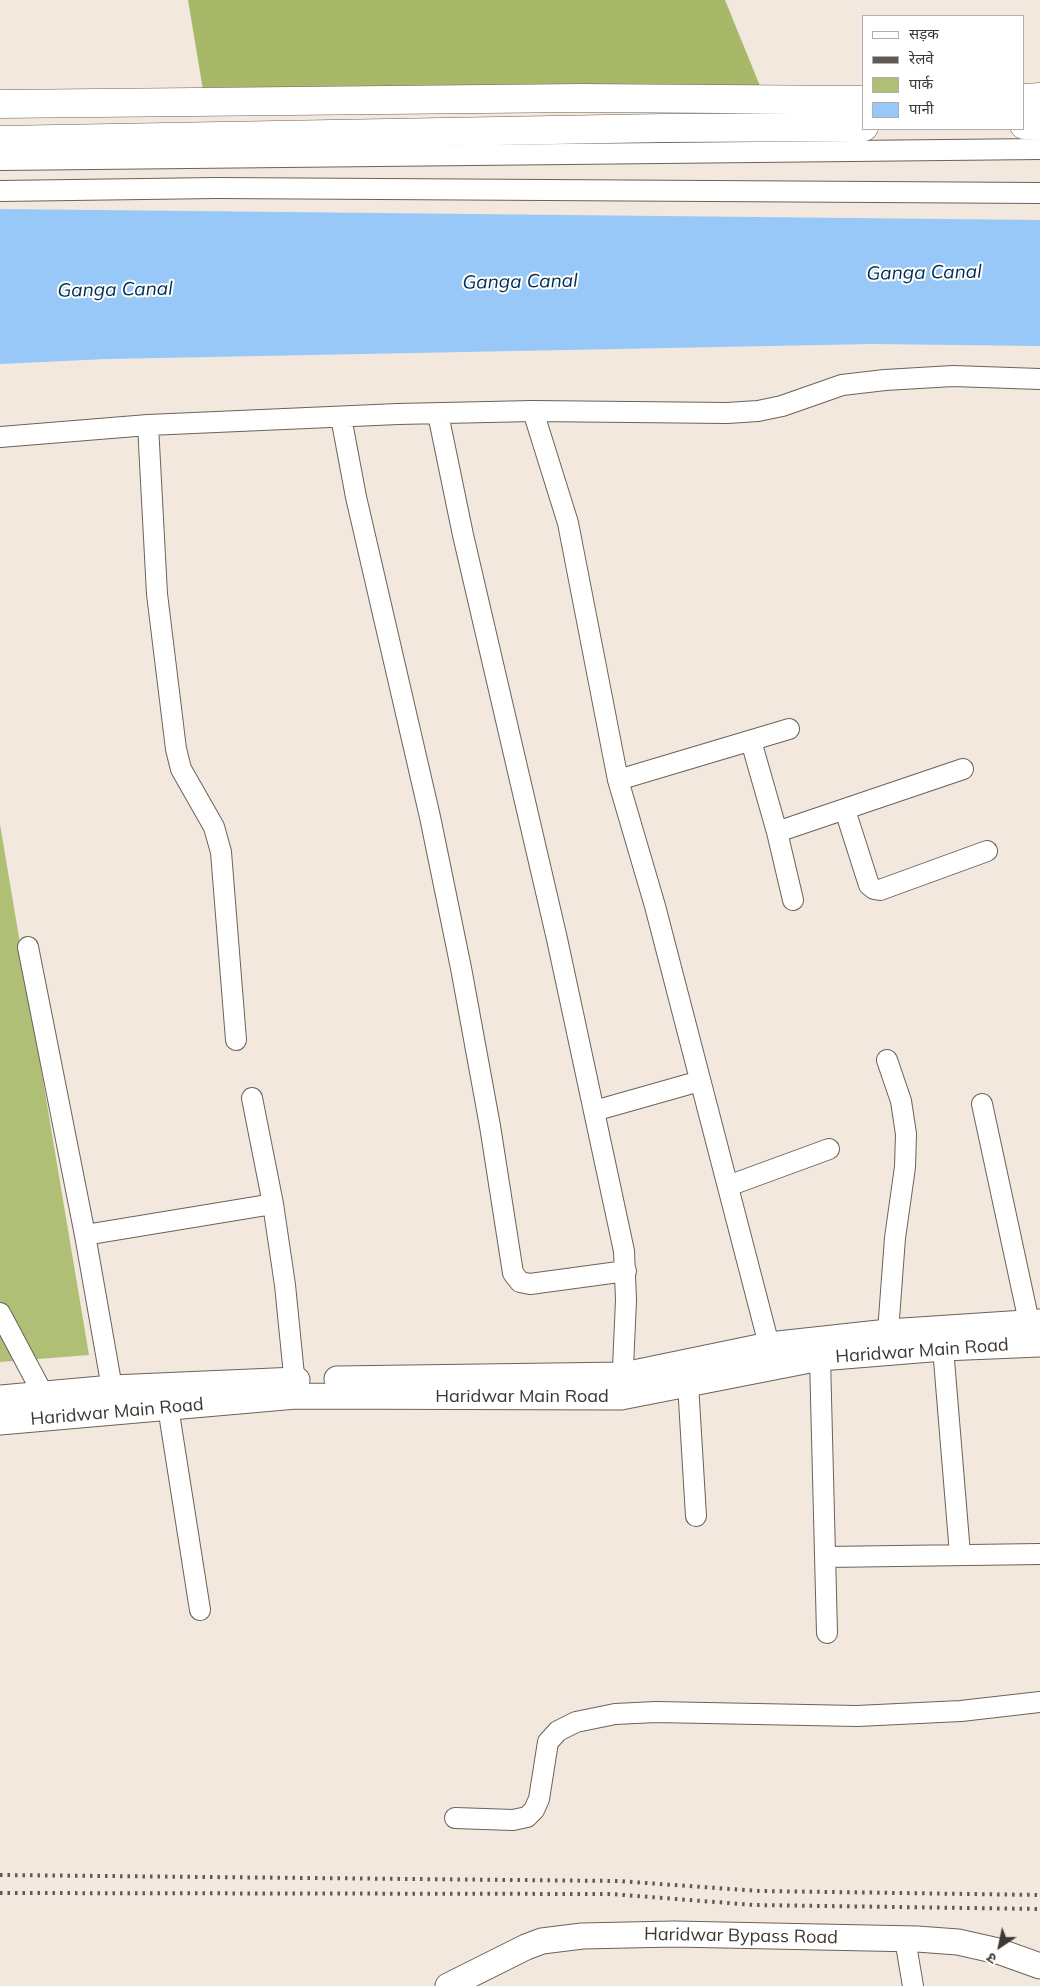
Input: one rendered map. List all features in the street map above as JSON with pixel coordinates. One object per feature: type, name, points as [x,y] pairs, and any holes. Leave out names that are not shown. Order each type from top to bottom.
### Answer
[{"type":"highway","points":[[1025,98],[1040,97]]},
{"type":"highway","points":[[0,104],[580,98],[862,100]]},
{"type":"highway","points":[[1025,125],[1040,125]]},
{"type":"highway","points":[[0,140],[643,128],[862,127]]},
{"type":"main road","name":"Haridwar Main Road","points":[[0,1398],[112,1388],[622,1386],[688,1384],[820,1358],[887,1342],[1034,1322]]},
{"type":"main road","name":"Haridwar Main Road","points":[[622,1386],[769,1345],[887,1342],[943,1348],[1040,1344]]},
{"type":"main road","name":"Haridwar Main Road","points":[[0,1422],[168,1407],[295,1388]]},
{"type":"main road","name":"Haridwar Bypass Road","points":[[448,1986],[542,1941],[582,1936],[674,1934],[905,1939],[958,1942],[998,1951],[1040,1966]]},
{"type":"street","points":[[1025,94],[1040,90]]},
{"type":"street","points":[[0,160],[1040,148]]},
{"type":"street","points":[[0,191],[216,188],[1040,193]]},
{"type":"street","points":[[0,437],[148,425],[341,417],[533,411],[727,413],[758,411],[782,406],[842,385],[876,381],[953,376],[1040,379]]},
{"type":"street","points":[[533,411],[568,523],[618,780],[655,906],[769,1345]]},
{"type":"street","points":[[438,414],[463,535],[518,763],[624,1251],[626,1271],[622,1386]]},
{"type":"street","points":[[341,417],[356,497],[430,818],[461,968],[493,1143],[513,1273],[520,1282],[530,1284],[626,1271]]},
{"type":"street","points":[[148,425],[157,594],[176,749],[181,770],[214,827],[221,852],[236,1040]]},
{"type":"street","points":[[618,780],[789,729]]},
{"type":"street","points":[[751,741],[777,832],[793,900]]},
{"type":"street","points":[[777,832],[963,768]]},
{"type":"street","points":[[845,810],[869,885],[874,889],[880,890],[986,852]]},
{"type":"street","points":[[28,947],[85,1235],[112,1388]]},
{"type":"street","points":[[887,1060],[901,1101],[906,1134],[905,1167],[895,1238],[887,1342]]},
{"type":"street","points":[[594,1110],[700,1081]]},
{"type":"street","points":[[252,1098],[273,1204],[285,1285],[295,1388]]},
{"type":"street","points":[[982,1104],[1034,1322]]},
{"type":"street","points":[[728,1186],[829,1149]]},
{"type":"street","points":[[85,1235],[273,1204]]},
{"type":"street","points":[[0,1313],[43,1394]]},
{"type":"street","points":[[943,1348],[960,1554]]},
{"type":"street","points":[[820,1358],[827,1634]]},
{"type":"street","points":[[688,1384],[696,1516]]},
{"type":"street","points":[[168,1407],[200,1610]]},
{"type":"street","points":[[826,1557],[1040,1554]]},
{"type":"street","points":[[455,1818],[513,1820],[527,1817],[534,1810],[539,1799],[548,1742],[558,1731],[576,1722],[615,1714],[656,1712],[857,1716],[962,1711],[1040,1702]]},
{"type":"street","points":[[905,1939],[913,1986]]},
{"type":"green space","points":[[188,0],[725,0],[760,86],[203,90]]},
{"type":"green space","points":[[0,824],[89,1355],[0,1362]]},
{"type":"water","name":"Ganga Canal","points":[[0,209],[1040,220],[1040,346],[872,344],[107,359],[0,364]]},
{"type":"railway","points":[[0,1875],[618,1881],[759,1891],[1040,1895]]},
{"type":"railway","points":[[0,1893],[611,1894],[754,1905],[1040,1909]]}]
